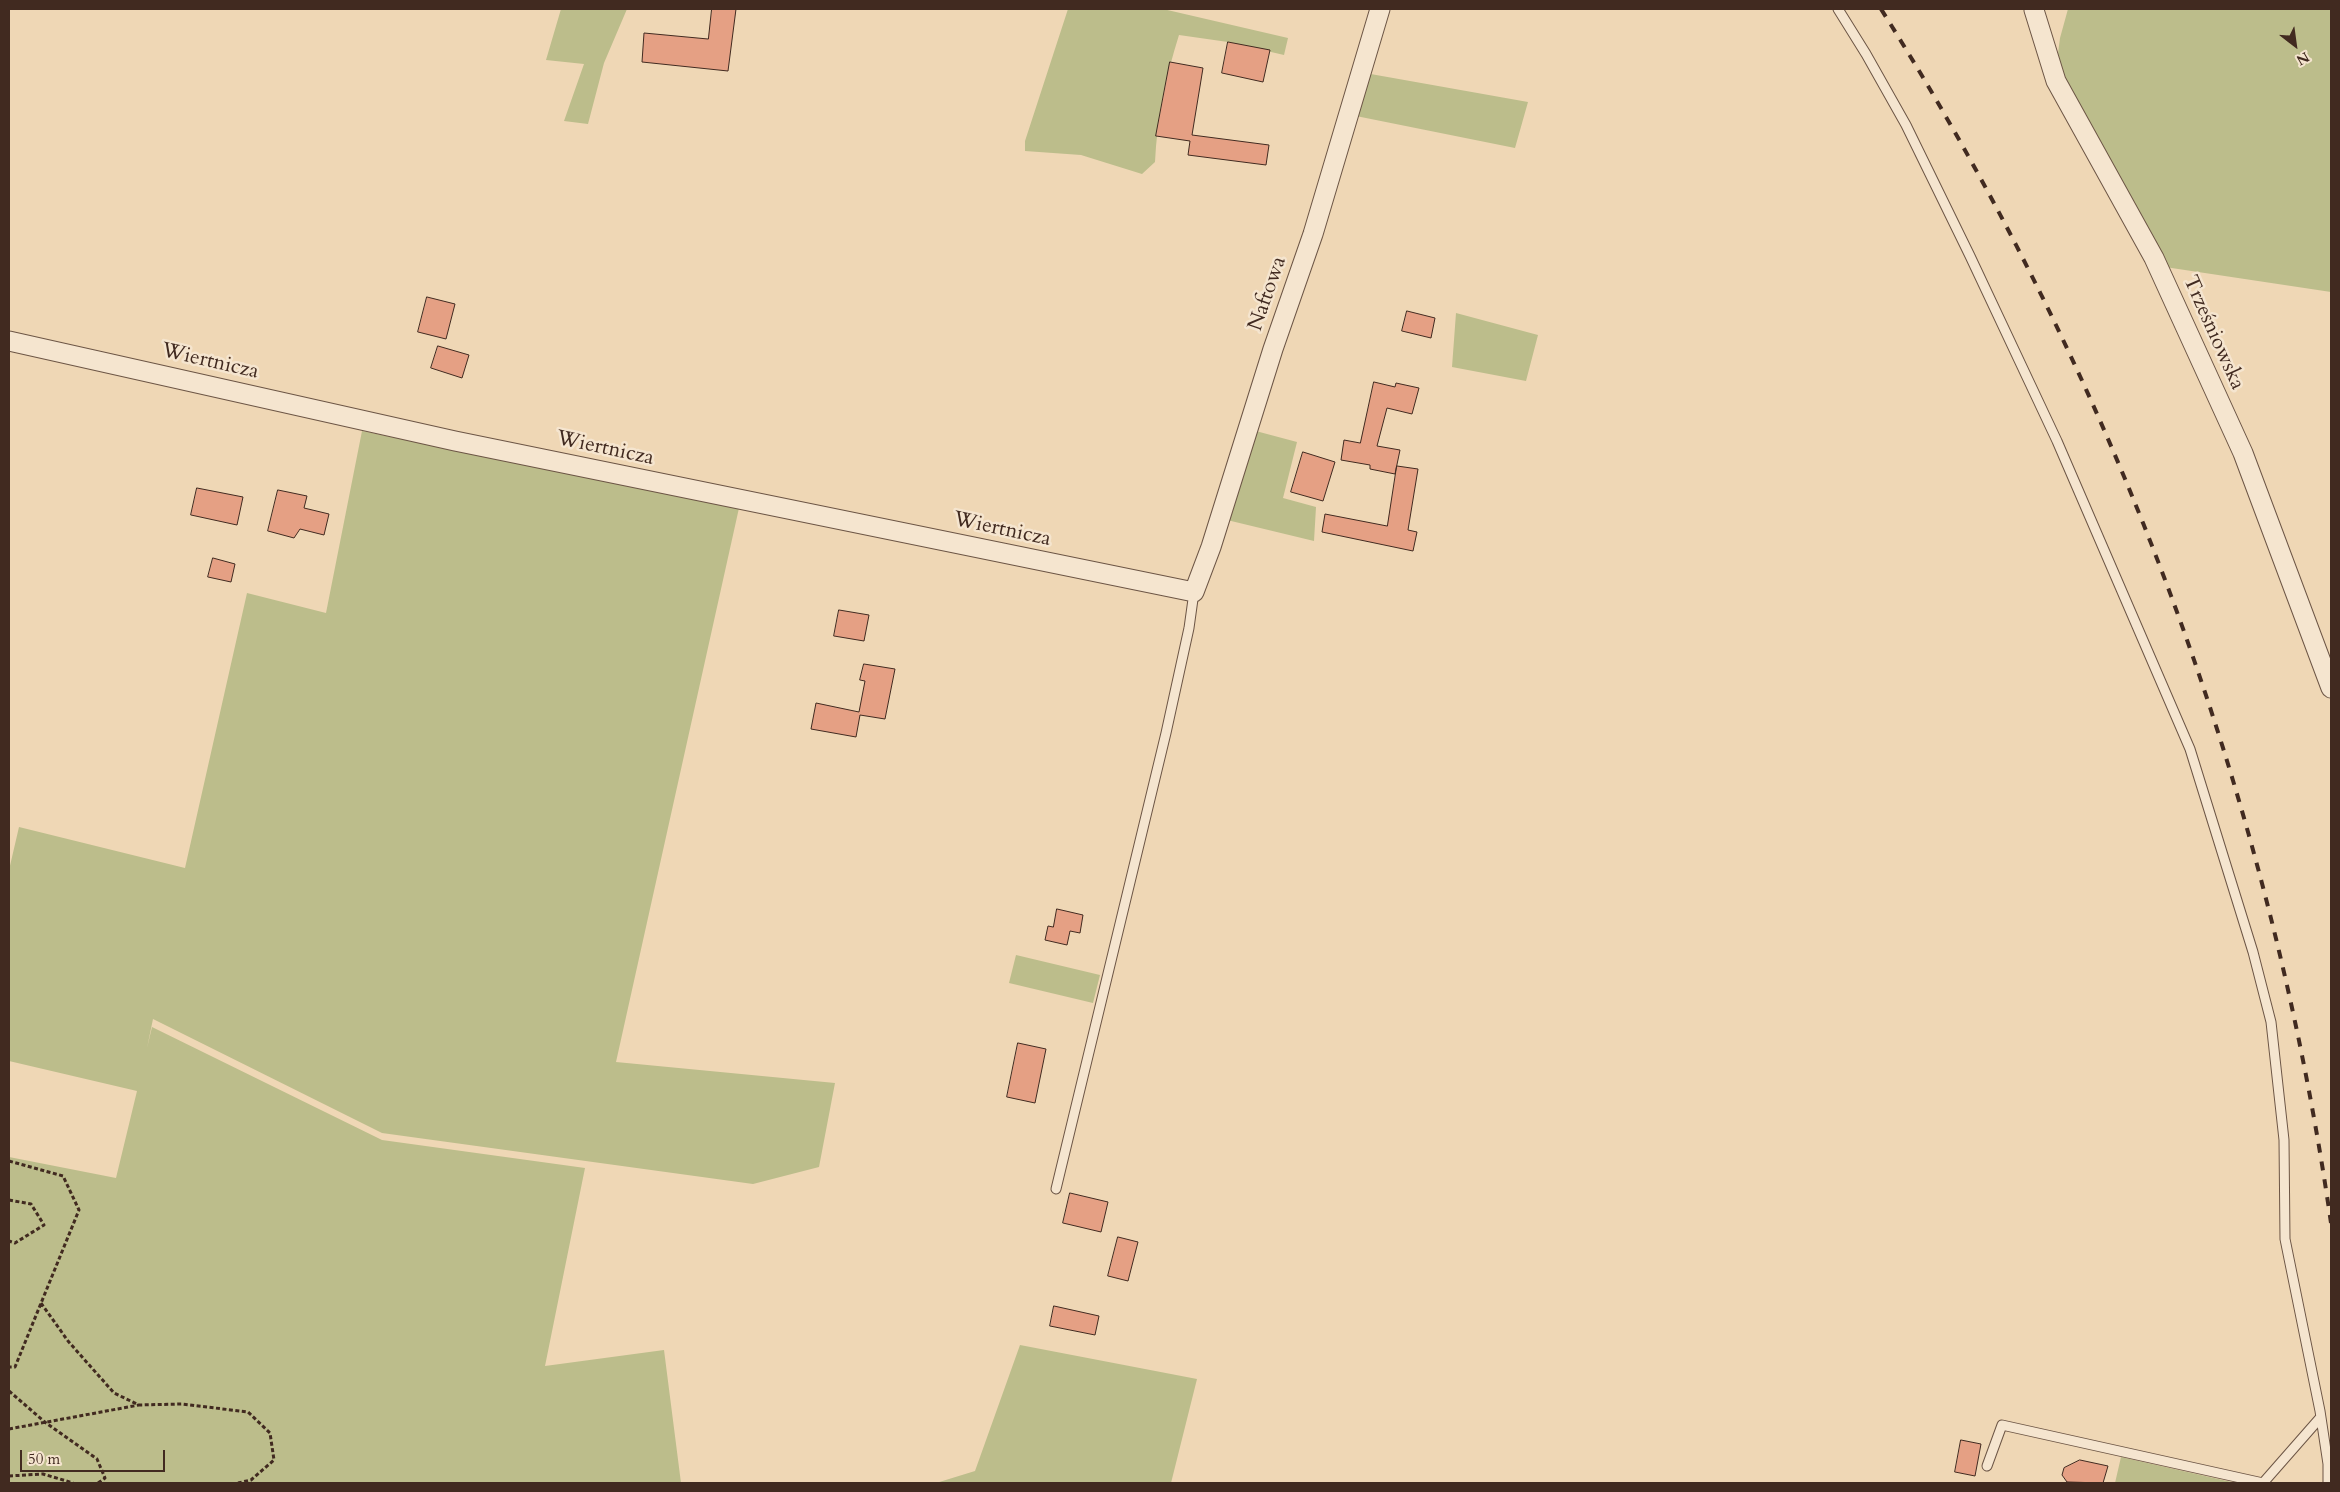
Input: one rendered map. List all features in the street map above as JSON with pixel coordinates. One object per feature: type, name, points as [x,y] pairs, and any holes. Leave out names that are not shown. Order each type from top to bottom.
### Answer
[{"type":"street","name":"Naftowa","points":[[1194,592],[1211,547],[1273,348],[1313,234],[1380,9]]},
{"type":"street","name":"Trześniowska","points":[[2030,9],[2056,81],[2154,258],[2243,453],[2331,688]]},
{"type":"street","name":"Wiertnicza","points":[[9,341],[455,441],[1194,592]]},
{"type":"lane","points":[[1838,9],[1906,125],[1974,264],[2057,441],[2190,749],[2253,952],[2271,1022],[2284,1140],[2285,1239],[2320,1418],[2328,1464],[2328,1483]]},
{"type":"lane","points":[[1056,1189],[1168,724],[1189,628],[1194,592]]},
{"type":"lane","points":[[1987,1466],[2002,1425],[2262,1483],[2320,1418]]},
{"type":"path","points":[[9,1161],[63,1176],[79,1210],[15,1367],[9,1367]]},
{"type":"path","points":[[9,1200],[31,1204],[44,1225],[14,1243],[9,1241]]},
{"type":"path","points":[[41,1303],[68,1341],[114,1393],[139,1405]]},
{"type":"path","points":[[9,1391],[46,1423],[97,1459],[105,1478],[98,1483]]},
{"type":"path","points":[[9,1429],[139,1405],[182,1404],[248,1412],[270,1433],[274,1460],[251,1480],[238,1483]]},
{"type":"path","points":[[9,1476],[43,1474],[73,1483]]},
{"type":"green space","points":[[561,9],[627,9],[604,63],[588,124],[564,121],[584,64],[546,60]]},
{"type":"green space","points":[[1068,9],[1163,9],[1288,38],[1284,55],[1228,42],[1179,35],[1163,98],[1155,162],[1142,174],[1081,155],[1025,151],[1025,141]]},
{"type":"green space","points":[[2068,9],[2331,9],[2331,292],[2165,267],[2068,92],[2057,61],[2060,38]]},
{"type":"green space","points":[[1365,73],[1528,102],[1515,148],[1356,116]]},
{"type":"green space","points":[[1456,313],[1538,335],[1526,381],[1452,367]]},
{"type":"green space","points":[[1252,430],[1297,442],[1283,498],[1316,507],[1314,541],[1227,520]]},
{"type":"green space","points":[[362,431],[739,508],[616,1062],[835,1083],[819,1167],[753,1184],[382,1133],[153,1019],[147,1048],[152,1027],[382,1140],[585,1168],[545,1366],[664,1350],[681,1483],[9,1483],[9,1157],[116,1178],[137,1091],[9,1061],[9,870],[19,827],[185,868],[247,593],[326,613]]},
{"type":"green space","points":[[1016,955],[1100,975],[1093,1003],[1009,983]]},
{"type":"green space","points":[[1020,1345],[1197,1379],[1171,1483],[936,1483],[975,1471]]},
{"type":"green space","points":[[2121,1457],[2236,1483],[2115,1483]]},
{"type":"building","points":[[712,9],[736,9],[728,71],[642,62],[644,33],[708,39]]},
{"type":"building","points":[[1228,42],[1270,50],[1263,82],[1222,73]]},
{"type":"building","points":[[1170,62],[1203,68],[1192,135],[1269,145],[1266,165],[1188,155],[1190,141],[1156,136]]},
{"type":"building","points":[[427,297],[455,304],[446,339],[418,332]]},
{"type":"building","points":[[1407,311],[1435,318],[1431,338],[1402,331]]},
{"type":"building","points":[[438,346],[469,355],[462,378],[431,368]]},
{"type":"building","points":[[1374,382],[1395,387],[1396,383],[1419,388],[1412,414],[1387,408],[1377,446],[1400,450],[1395,474],[1370,469],[1370,465],[1341,460],[1344,440],[1360,443]]},
{"type":"building","points":[[1303,452],[1335,462],[1323,501],[1291,492]]},
{"type":"building","points":[[1397,466],[1418,469],[1408,530],[1417,532],[1413,551],[1322,532],[1325,514],[1387,526]]},
{"type":"building","points":[[197,488],[243,497],[237,525],[191,515]]},
{"type":"building","points":[[278,490],[307,496],[304,508],[329,514],[324,535],[300,529],[294,538],[268,531]]},
{"type":"building","points":[[213,558],[235,564],[231,582],[208,577]]},
{"type":"building","points":[[839,610],[869,615],[864,641],[834,636]]},
{"type":"building","points":[[864,664],[895,669],[885,719],[860,715],[856,737],[811,729],[816,703],[859,712],[865,681],[860,680]]},
{"type":"building","points":[[1057,909],[1083,915],[1080,933],[1070,931],[1067,945],[1045,940],[1048,926],[1053,927]]},
{"type":"building","points":[[1018,1043],[1046,1049],[1035,1103],[1007,1097]]},
{"type":"building","points":[[1070,1193],[1108,1202],[1101,1232],[1063,1223]]},
{"type":"building","points":[[1118,1237],[1138,1242],[1128,1281],[1108,1276]]},
{"type":"building","points":[[1054,1306],[1099,1316],[1095,1335],[1050,1326]]},
{"type":"building","points":[[1961,1440],[1981,1444],[1975,1476],[1955,1472]]},
{"type":"building","points":[[2080,1460],[2108,1466],[2103,1483],[2067,1482],[2062,1475],[2064,1468]]},
{"type":"railway","points":[[1881,9],[1964,149],[2040,293],[2109,441],[2170,592],[2223,747],[2267,903],[2303,1062],[2331,1223]]}]
